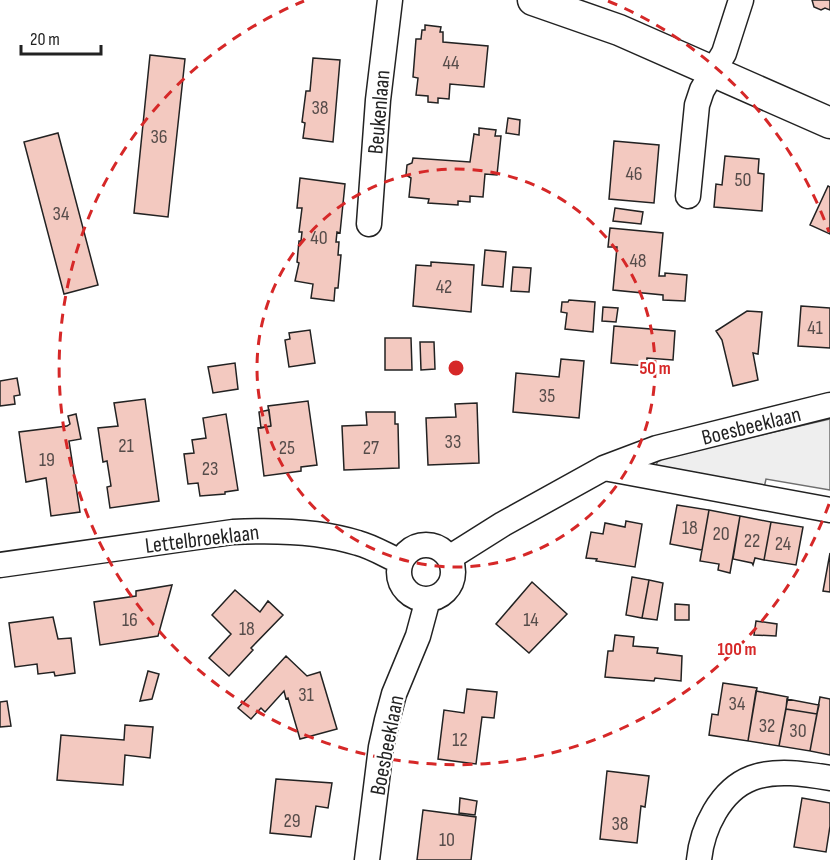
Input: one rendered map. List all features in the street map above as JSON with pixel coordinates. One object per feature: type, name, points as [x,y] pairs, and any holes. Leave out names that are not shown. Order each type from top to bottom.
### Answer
[{"type":"street","name":"Beukenlaan","points":[[369,224],[378,100],[390,0]]},
{"type":"street","points":[[533,0],[619,30],[830,123]]},
{"type":"street","points":[[688,196],[697,105],[702,90],[724,53],[741,0]]},
{"type":"street","name":"Boesbeeklaan","points":[[449,558],[503,524],[604,468],[657,448],[830,405]]},
{"type":"street","points":[[604,468],[830,510]]},
{"type":"street","name":"Lettelbroeklaan","points":[[0,565],[232,532],[266,530],[358,543],[401,562]]},
{"type":"street","points":[[434,546],[442,550],[449,558],[452,567],[450,584],[444,592],[428,599],[417,598],[401,583],[399,572],[401,562],[406,553],[414,547],[434,546]]},
{"type":"street","name":"Boesbeeklaan","points":[[367,860],[381,747],[387,720],[394,694],[418,636],[428,599]]},
{"type":"street","points":[[699,860],[711,818],[728,794],[751,778],[778,773],[810,774],[830,778]]},
{"type":"shaded area","points":[[830,419],[830,490],[766,479],[764,488],[658,469],[656,465],[662,458]]},
{"type":"building","points":[[812,0],[830,0],[830,10],[814,7]]},
{"type":"building","points":[[425,25],[441,27],[443,42],[488,46],[484,87],[450,84],[449,99],[438,98],[438,103],[428,102],[428,96],[416,95],[418,78],[413,77],[416,39],[421,39]]},
{"type":"building","points":[[150,55],[185,59],[168,217],[134,213]]},
{"type":"building","points":[[313,58],[340,60],[333,142],[303,138],[305,123],[302,122],[306,91],[310,91]]},
{"type":"building","points":[[508,118],[520,120],[519,135],[506,133]]},
{"type":"building","points":[[479,128],[496,130],[495,136],[501,136],[497,175],[485,174],[483,197],[470,196],[470,202],[458,201],[458,205],[428,203],[429,199],[409,197],[411,178],[406,175],[407,165],[412,163],[413,158],[470,162],[474,134],[479,135]]},
{"type":"building","points":[[58,133],[98,285],[64,294],[24,142]]},
{"type":"building","points":[[614,141],[659,145],[654,203],[609,199]]},
{"type":"building","points":[[725,156],[759,159],[758,173],[764,174],[762,211],[714,207],[716,184],[722,185]]},
{"type":"building","points":[[300,178],[345,184],[340,233],[337,232],[336,242],[339,242],[338,255],[341,255],[338,288],[335,288],[334,301],[311,298],[313,284],[295,281],[302,232],[299,232],[302,208],[297,208]]},
{"type":"building","points":[[828,186],[830,187],[830,234],[810,225]]},
{"type":"building","points":[[615,208],[643,212],[641,224],[613,221]]},
{"type":"building","points":[[610,228],[663,233],[659,276],[665,276],[665,273],[687,275],[685,301],[663,300],[663,295],[613,290],[617,247],[608,247]]},
{"type":"building","points":[[485,250],[506,252],[503,287],[482,285]]},
{"type":"building","points":[[431,262],[474,265],[471,312],[413,306],[416,265],[431,266]]},
{"type":"building","points":[[513,267],[531,268],[529,292],[511,291]]},
{"type":"building","points":[[569,300],[595,302],[593,332],[565,329],[567,313],[561,312],[562,302]]},
{"type":"building","points":[[801,306],[830,308],[830,348],[798,346]]},
{"type":"building","points":[[603,307],[618,308],[616,322],[602,321]]},
{"type":"building","points":[[747,311],[762,312],[758,354],[753,353],[758,380],[733,386],[722,340],[716,331]]},
{"type":"building","points":[[614,326],[675,331],[673,360],[647,358],[646,366],[611,363]]},
{"type":"building","points":[[310,330],[315,363],[289,367],[285,340],[290,339],[289,333]]},
{"type":"building","points":[[385,338],[411,338],[412,370],[385,370]]},
{"type":"building","points":[[420,342],[434,342],[435,369],[421,370]]},
{"type":"building","points":[[561,359],[584,361],[579,418],[513,412],[516,373],[559,377]]},
{"type":"building","points":[[235,363],[238,389],[213,393],[208,367]]},
{"type":"building","points":[[17,378],[20,395],[14,396],[15,404],[0,406],[0,381]]},
{"type":"building","points":[[145,399],[159,501],[110,508],[107,487],[111,486],[107,461],[103,462],[98,428],[118,426],[114,403]]},
{"type":"building","points":[[308,401],[317,465],[301,467],[301,471],[264,476],[258,428],[271,426],[268,406]]},
{"type":"building","points":[[477,403],[479,463],[428,465],[426,418],[456,417],[455,404]]},
{"type":"building","points":[[269,410],[271,426],[261,428],[259,412]]},
{"type":"building","points":[[366,412],[395,412],[395,424],[398,424],[399,468],[344,470],[342,426],[367,425]]},
{"type":"building","points":[[76,414],[81,439],[69,441],[80,512],[51,516],[46,478],[26,482],[19,432],[67,426],[70,424],[68,416]]},
{"type":"building","points":[[226,414],[238,490],[225,492],[225,494],[200,496],[198,483],[188,484],[184,454],[194,453],[192,440],[206,438],[203,418]]},
{"type":"building","points":[[677,505],[709,510],[702,550],[670,544]]},
{"type":"building","points":[[709,510],[740,516],[730,573],[718,570],[719,564],[700,561]]},
{"type":"building","points":[[740,516],[771,522],[764,560],[755,558],[753,565],[733,559]]},
{"type":"building","points":[[626,521],[642,524],[635,567],[586,558],[591,532],[603,534],[605,523],[625,527]]},
{"type":"building","points":[[771,522],[803,527],[796,565],[764,560]]},
{"type":"building","points":[[830,553],[830,592],[823,591]]},
{"type":"building","points":[[632,577],[649,580],[642,618],[626,615]]},
{"type":"building","points":[[649,580],[663,583],[657,620],[642,618]]},
{"type":"building","points":[[532,582],[567,614],[529,653],[496,624]]},
{"type":"building","points":[[172,585],[158,636],[100,645],[94,602],[136,596],[136,591]]},
{"type":"building","points":[[235,590],[260,612],[268,601],[283,615],[251,648],[253,650],[229,676],[209,658],[231,634],[212,615]]},
{"type":"building","points":[[675,604],[689,605],[689,620],[675,620]]},
{"type":"building","points":[[53,617],[58,639],[71,638],[75,673],[55,676],[54,672],[38,674],[37,664],[15,667],[9,623]]},
{"type":"building","points":[[756,621],[777,624],[776,636],[754,635]]},
{"type":"building","points":[[615,635],[634,637],[633,646],[658,648],[657,653],[682,656],[681,681],[605,677],[608,651],[613,651]]},
{"type":"building","points":[[286,656],[307,676],[320,672],[337,729],[300,739],[284,691],[265,712],[261,708],[251,719],[238,708]]},
{"type":"building","points":[[148,671],[159,674],[152,699],[140,701]]},
{"type":"building","points":[[723,683],[757,688],[748,741],[709,735],[712,714],[718,715]]},
{"type":"building","points":[[467,689],[497,692],[494,718],[482,717],[476,764],[438,759],[444,710],[464,713]]},
{"type":"building","points":[[756,691],[788,697],[779,746],[748,741]]},
{"type":"building","points":[[820,697],[830,699],[830,755],[810,751]]},
{"type":"building","points":[[787,699],[819,705],[817,714],[786,709]]},
{"type":"building","points":[[7,701],[11,726],[0,727],[0,702]]},
{"type":"building","points":[[786,709],[817,714],[810,751],[779,746]]},
{"type":"building","points":[[125,725],[153,727],[150,758],[125,755],[123,785],[57,780],[61,735],[124,740]]},
{"type":"building","points":[[607,771],[649,776],[645,807],[641,806],[637,843],[600,839]]},
{"type":"building","points":[[276,779],[332,783],[328,808],[316,806],[311,837],[270,833]]},
{"type":"building","points":[[460,798],[477,801],[475,815],[459,813]]},
{"type":"building","points":[[802,798],[830,803],[830,826],[826,852],[794,847]]},
{"type":"building","points":[[423,810],[476,817],[471,860],[417,860]]}]
